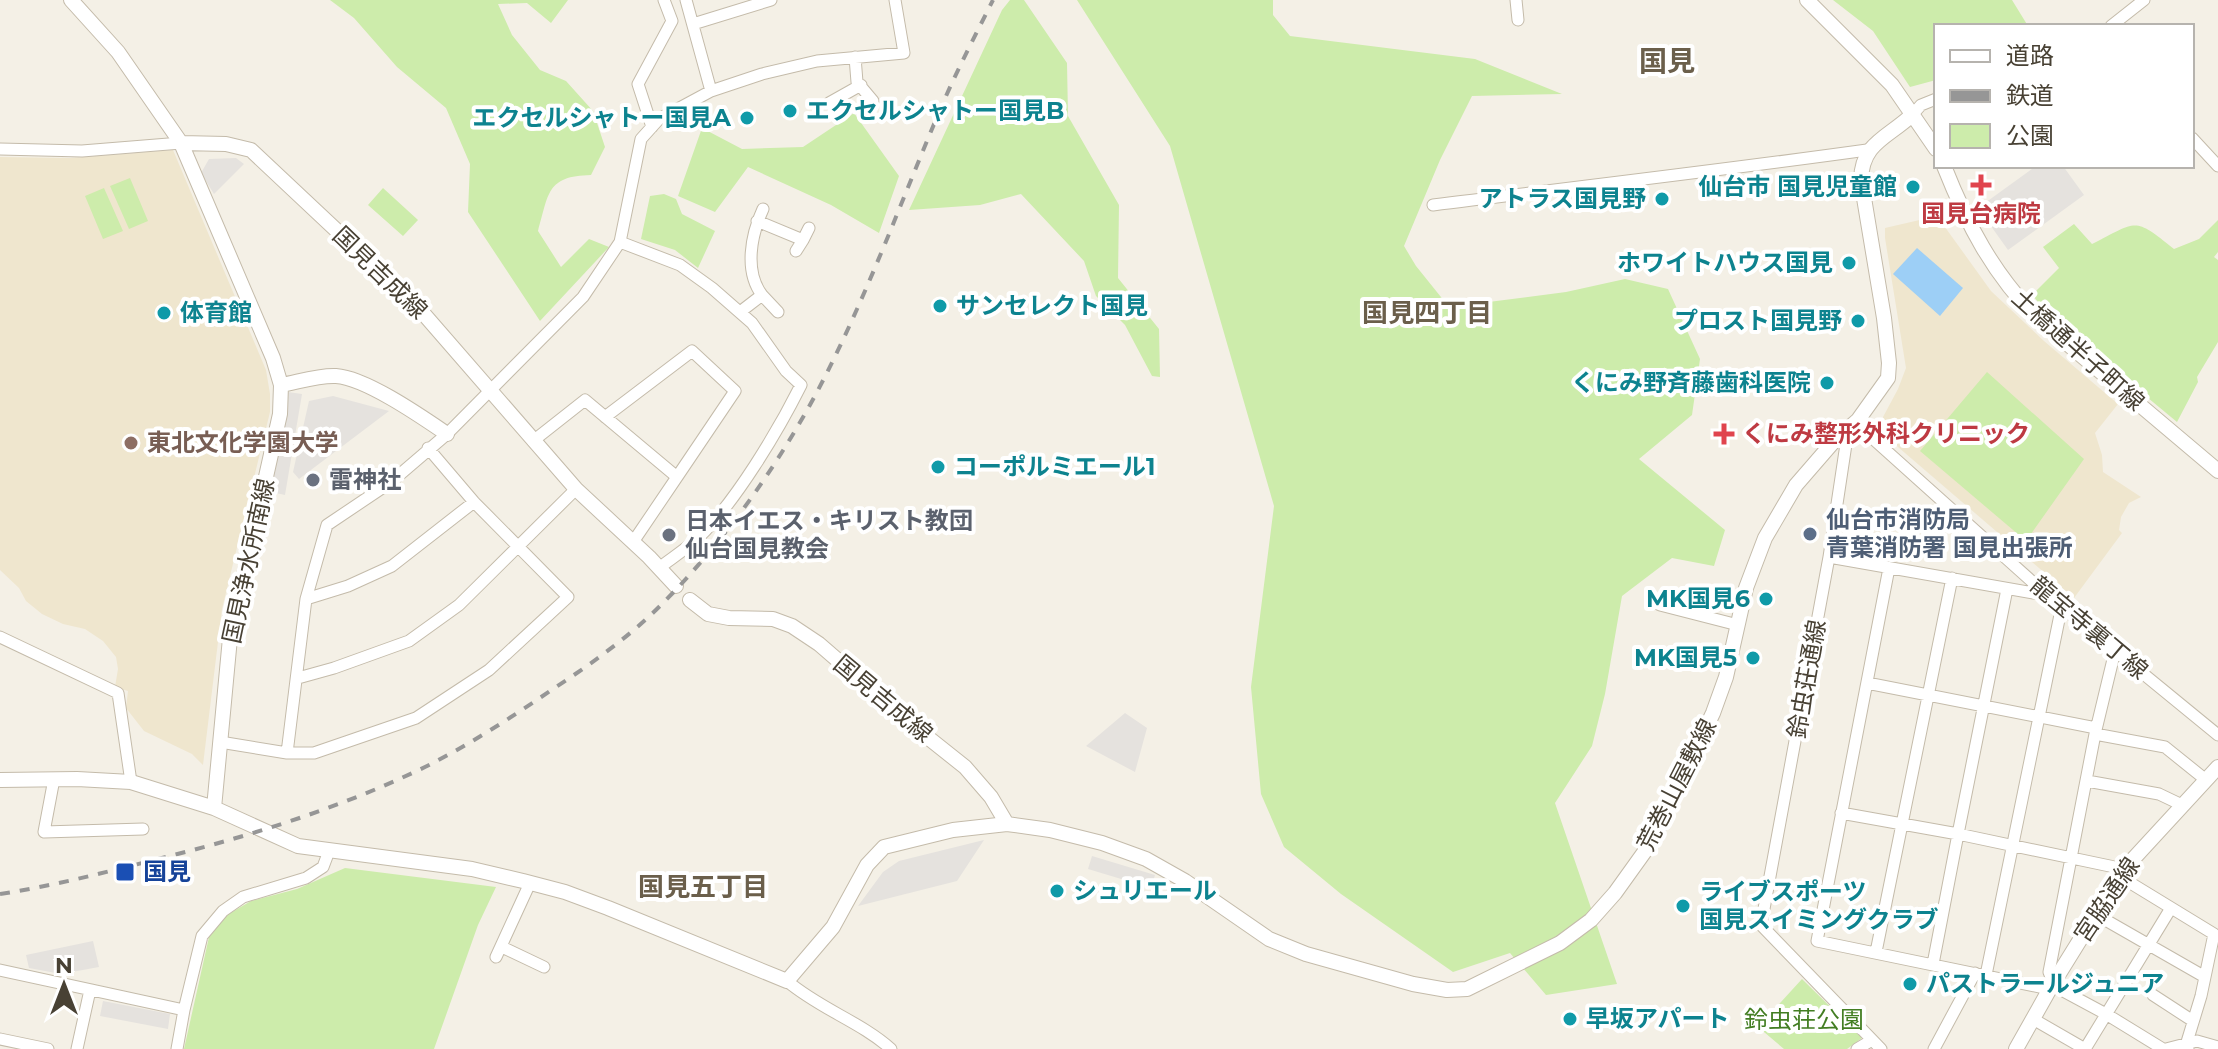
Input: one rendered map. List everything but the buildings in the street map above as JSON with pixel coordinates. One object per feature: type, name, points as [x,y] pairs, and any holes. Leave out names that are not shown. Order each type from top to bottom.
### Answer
[{"type":"street","points":[[71,0],[118,52],[181,143]]},
{"type":"street","points":[[652,127],[638,84],[672,21],[664,0]]},
{"type":"street","points":[[686,0],[711,91]]},
{"type":"street","points":[[693,24],[771,0]]},
{"type":"street","points":[[287,753],[306,599],[327,525],[391,482],[447,434],[583,297],[620,242],[641,139],[659,119],[711,91],[762,74],[817,61],[904,53],[895,0]]},
{"type":"street","points":[[1516,0],[1518,20]]},
{"type":"street","points":[[1807,0],[1876,67],[1934,146]]},
{"type":"street","points":[[2114,24],[2144,0]]},
{"type":"street","points":[[855,57],[857,82],[873,101]]},
{"type":"street","points":[[829,103],[861,85]]},
{"type":"street","points":[[1433,205],[1867,150],[1921,105],[1934,100]]},
{"type":"street","points":[[2194,140],[2218,166]]},
{"type":"street","points":[[0,149],[82,151],[181,143]]},
{"type":"street","name":"国見浄水所南線","points":[[181,143],[273,358],[281,385],[280,414],[230,638],[214,808]]},
{"type":"street","name":"国見吉成線","points":[[181,143],[226,144],[251,150],[416,305],[576,489],[676,586]]},
{"type":"street","name":"荒巻山屋敷線","points":[[787,981],[833,927],[867,865],[884,847],[953,830],[1007,824],[1050,830],[1102,843],[1146,859],[1185,881],[1269,939],[1306,954],[1413,984],[1447,990],[1467,989],[1560,943],[1591,920],[1615,893],[1653,840],[1713,713],[1726,677],[1746,588],[1773,525],[1796,485],[1835,440],[1853,426],[1888,378],[1884,318],[1861,180],[1867,150]]},
{"type":"street","name":"土橋通半子町線","points":[[1945,168],[1971,232],[2014,295],[2038,319],[2218,471]]},
{"type":"street","points":[[763,209],[753,229],[752,281],[778,312]]},
{"type":"street","points":[[757,221],[803,240]]},
{"type":"street","points":[[796,251],[809,228]]},
{"type":"street","points":[[620,242],[680,265],[740,312],[752,323],[786,371],[801,385],[756,462],[718,515],[698,539],[659,568]]},
{"type":"street","points":[[740,312],[762,295]]},
{"type":"street","points":[[605,417],[692,351],[735,391],[633,542]]},
{"type":"street","points":[[281,385],[334,376],[347,378],[395,401],[447,434]]},
{"type":"street","points":[[533,441],[585,400],[677,477]]},
{"type":"street","name":"鈴虫荘通線","points":[[1853,426],[1761,925],[1876,1044]]},
{"type":"street","name":"龍宝寺裏丁線","points":[[1853,426],[1871,437],[2047,595],[2218,735]]},
{"type":"street","points":[[220,742],[287,753],[314,753],[416,718],[489,670],[568,597],[474,502],[428,448]]},
{"type":"street","points":[[298,678],[409,641],[459,605],[576,489]]},
{"type":"street","points":[[306,599],[348,586],[392,566],[474,502]]},
{"type":"street","points":[[1829,557],[2047,595]]},
{"type":"street","points":[[1889,568],[1817,941],[2051,985],[2165,1049],[2187,1046],[2197,1041],[2218,1047]]},
{"type":"street","points":[[1876,952],[1952,578]]},
{"type":"street","points":[[1933,964],[2007,589]]},
{"type":"street","name":"国見吉成線","points":[[690,600],[708,614],[773,619],[792,626],[819,644],[965,767],[991,797],[1007,824]]},
{"type":"street","points":[[1660,605],[1738,625]]},
{"type":"street","points":[[1934,1049],[1981,974],[2013,845],[2062,605]]},
{"type":"street","points":[[0,637],[118,693],[131,782]]},
{"type":"street","points":[[2051,985],[2049,972],[2095,731],[2115,651]]},
{"type":"street","points":[[1867,683],[2037,716],[2165,747],[2206,780]]},
{"type":"street","name":"宮脇通線","points":[[2016,1049],[2051,985],[2122,872],[2218,767]]},
{"type":"street","points":[[54,779],[44,832],[143,829]]},
{"type":"street","points":[[0,780],[131,782],[214,808],[298,846],[472,869],[565,892],[787,981],[809,1000],[880,1039],[891,1049]]},
{"type":"street","points":[[2087,781],[2159,794],[2182,805]]},
{"type":"street","points":[[1841,813],[2013,845],[2122,872],[2171,908],[2214,934],[2187,1046]]},
{"type":"street","points":[[177,1049],[202,936],[223,911],[243,897],[306,878],[323,867],[329,851]]},
{"type":"street","points":[[530,883],[499,952],[544,967]]},
{"type":"street","points":[[2033,1019],[2085,1049],[2171,908]]},
{"type":"street","points":[[2095,914],[2205,977]]},
{"type":"street","points":[[0,970],[184,1010]]},
{"type":"street","points":[[77,1049],[90,990]]},
{"type":"street","points":[[2153,995],[2193,1021]]},
{"type":"street","points":[[0,1039],[48,1049]]},
{"type":"street","points":[[1857,1049],[1876,1044]]},
{"type":"shaded area","name":"東北文化学園大学","points":[[173,150],[266,370],[270,394],[270,412],[222,609],[203,765],[192,754],[144,731],[126,708],[128,691],[115,687],[116,657],[103,641],[85,629],[63,624],[42,614],[26,601],[19,588],[0,570],[0,157],[70,158]]},
{"type":"shaded area","points":[[236,158],[244,164],[214,194],[201,173],[209,159]]},
{"type":"shaded area","points":[[2033,168],[2064,168],[2084,195],[2008,250],[1978,208]]},
{"type":"shaded area","points":[[1937,216],[1991,291],[2118,404],[2095,433],[2102,455],[2103,472],[2141,497],[2129,503],[2121,517],[2119,530],[2122,533],[2074,598],[1884,435],[1883,417],[1906,368],[1885,228]]},
{"type":"shaded area","points":[[288,392],[302,394],[285,495],[271,492]]},
{"type":"shaded area","points":[[333,396],[389,411],[299,479],[293,472],[309,401]]},
{"type":"shaded area","points":[[1125,713],[1147,728],[1135,772],[1086,746]]},
{"type":"shaded area","points":[[984,840],[957,881],[858,906],[883,872],[899,861]]},
{"type":"shaded area","points":[[1092,856],[1155,875],[1151,888],[1088,869]]},
{"type":"shaded area","points":[[93,941],[99,967],[61,974],[29,968],[26,955]]},
{"type":"shaded area","points":[[103,1001],[170,1014],[168,1029],[100,1016]]},
{"type":"green space","points":[[330,0],[568,0],[551,23],[527,3],[498,4],[512,35],[540,70],[566,81],[593,111],[605,147],[591,175],[576,176],[557,183],[548,197],[538,231],[561,267],[589,239],[609,247],[540,321],[468,212],[470,164],[446,108],[397,67],[354,18]]},
{"type":"green space","points":[[1010,0],[1024,0],[1067,63],[1068,116],[1119,205],[1118,278],[1159,329],[1160,377],[1152,376],[1125,325],[1096,296],[1084,261],[1021,194],[980,205],[909,210],[1002,10]]},
{"type":"green space","points":[[1077,0],[1273,0],[1273,15],[1290,36],[1475,59],[1562,94],[1472,96],[1440,160],[1404,246],[1449,307],[1566,292],[1625,279],[1668,289],[1700,359],[1692,415],[1639,459],[1725,530],[1714,566],[1672,558],[1622,596],[1605,694],[1592,746],[1555,803],[1617,984],[1546,995],[1510,953],[1453,972],[1341,894],[1284,847],[1261,794],[1251,687],[1274,506],[1170,146]]},
{"type":"green space","points":[[1833,0],[2012,0],[2027,24],[1934,24],[1934,81],[1910,87],[1873,31]]},
{"type":"green space","points":[[854,113],[899,176],[879,233],[831,205],[748,167],[715,212],[678,196],[702,128],[742,149],[803,147]]},
{"type":"green space","points":[[130,178],[148,221],[129,229],[110,186]]},
{"type":"green space","points":[[104,188],[123,231],[103,239],[85,196]]},
{"type":"green space","points":[[383,188],[418,220],[403,236],[368,205]]},
{"type":"green space","points":[[664,194],[676,199],[682,214],[715,231],[698,268],[675,250],[641,239],[650,196]]},
{"type":"green space","points":[[2218,220],[2218,252],[2214,257],[2218,260],[2218,342],[2197,377],[2198,382],[2177,422],[2054,320],[2032,295],[2059,268],[2043,247],[2074,224],[2092,244],[2118,230],[2135,226],[2150,231],[2174,249],[2199,239]]},
{"type":"green space","points":[[1987,372],[2084,459],[2026,541],[1920,451]]},
{"type":"green space","points":[[345,868],[496,887],[478,925],[434,1049],[184,1049],[209,937],[227,915],[251,901],[297,889]]},
{"type":"green space","name":"鈴虫荘公園","points":[[1802,979],[1862,1038],[1847,1049],[1784,1049],[1758,1027]]},
{"type":"water","points":[[1917,248],[1963,288],[1940,316],[1893,274]]},
{"type":"railway","points":[[0,894],[77,879],[223,842],[326,809],[392,782],[506,720],[595,660],[649,617],[727,531],[784,449],[817,392],[866,288],[946,96],[993,0]]},
{"type":"place","name":"エクセルシャトー国見B","points":[[790,111]]},
{"type":"place","name":"エクセルシャトー国見A","points":[[747,118]]},
{"type":"place","name":"国見台病院","points":[[1981,185]]},
{"type":"place","name":"仙台市 国見児童館","points":[[1913,187]]},
{"type":"place","name":"アトラス国見野","points":[[1662,199]]},
{"type":"place","name":"ホワイトハウス国見","points":[[1849,263]]},
{"type":"place","name":"サンセレクト国見","points":[[940,306]]},
{"type":"place","name":"体育館","points":[[164,313]]},
{"type":"place","name":"プロスト国見野","points":[[1858,321]]},
{"type":"place","name":"くにみ野斉藤歯科医院","points":[[1827,383]]},
{"type":"place","name":"くにみ整形外科クリニック","points":[[1724,434]]},
{"type":"place","name":"東北文化学園大学","points":[[131,443]]},
{"type":"place","name":"コーポルミエール1","points":[[938,467]]},
{"type":"place","name":"雷神社","points":[[313,480]]},
{"type":"place","name":"仙台市消防局 青葉消防署 国見出張所","points":[[1810,534]]},
{"type":"place","name":"日本イエス・キリスト教団 仙台国見教会","points":[[669,535]]},
{"type":"place","name":"MK国見6","points":[[1766,599]]},
{"type":"place","name":"MK国見5","points":[[1753,658]]},
{"type":"place","name":"国見","points":[[125,872]]},
{"type":"place","name":"シュリエール","points":[[1057,891]]},
{"type":"place","name":"ライブスポーツ 国見スイミングクラブ","points":[[1683,906]]},
{"type":"place","name":"パストラールジュニア","points":[[1910,984]]},
{"type":"place","name":"早坂アパート","points":[[1570,1019]]},
{"type":"district","name":"国見","points":[[1667,61]]},
{"type":"district","name":"国見四丁目","points":[[1427,313]]},
{"type":"district","name":"国見五丁目","points":[[703,887]]}]
